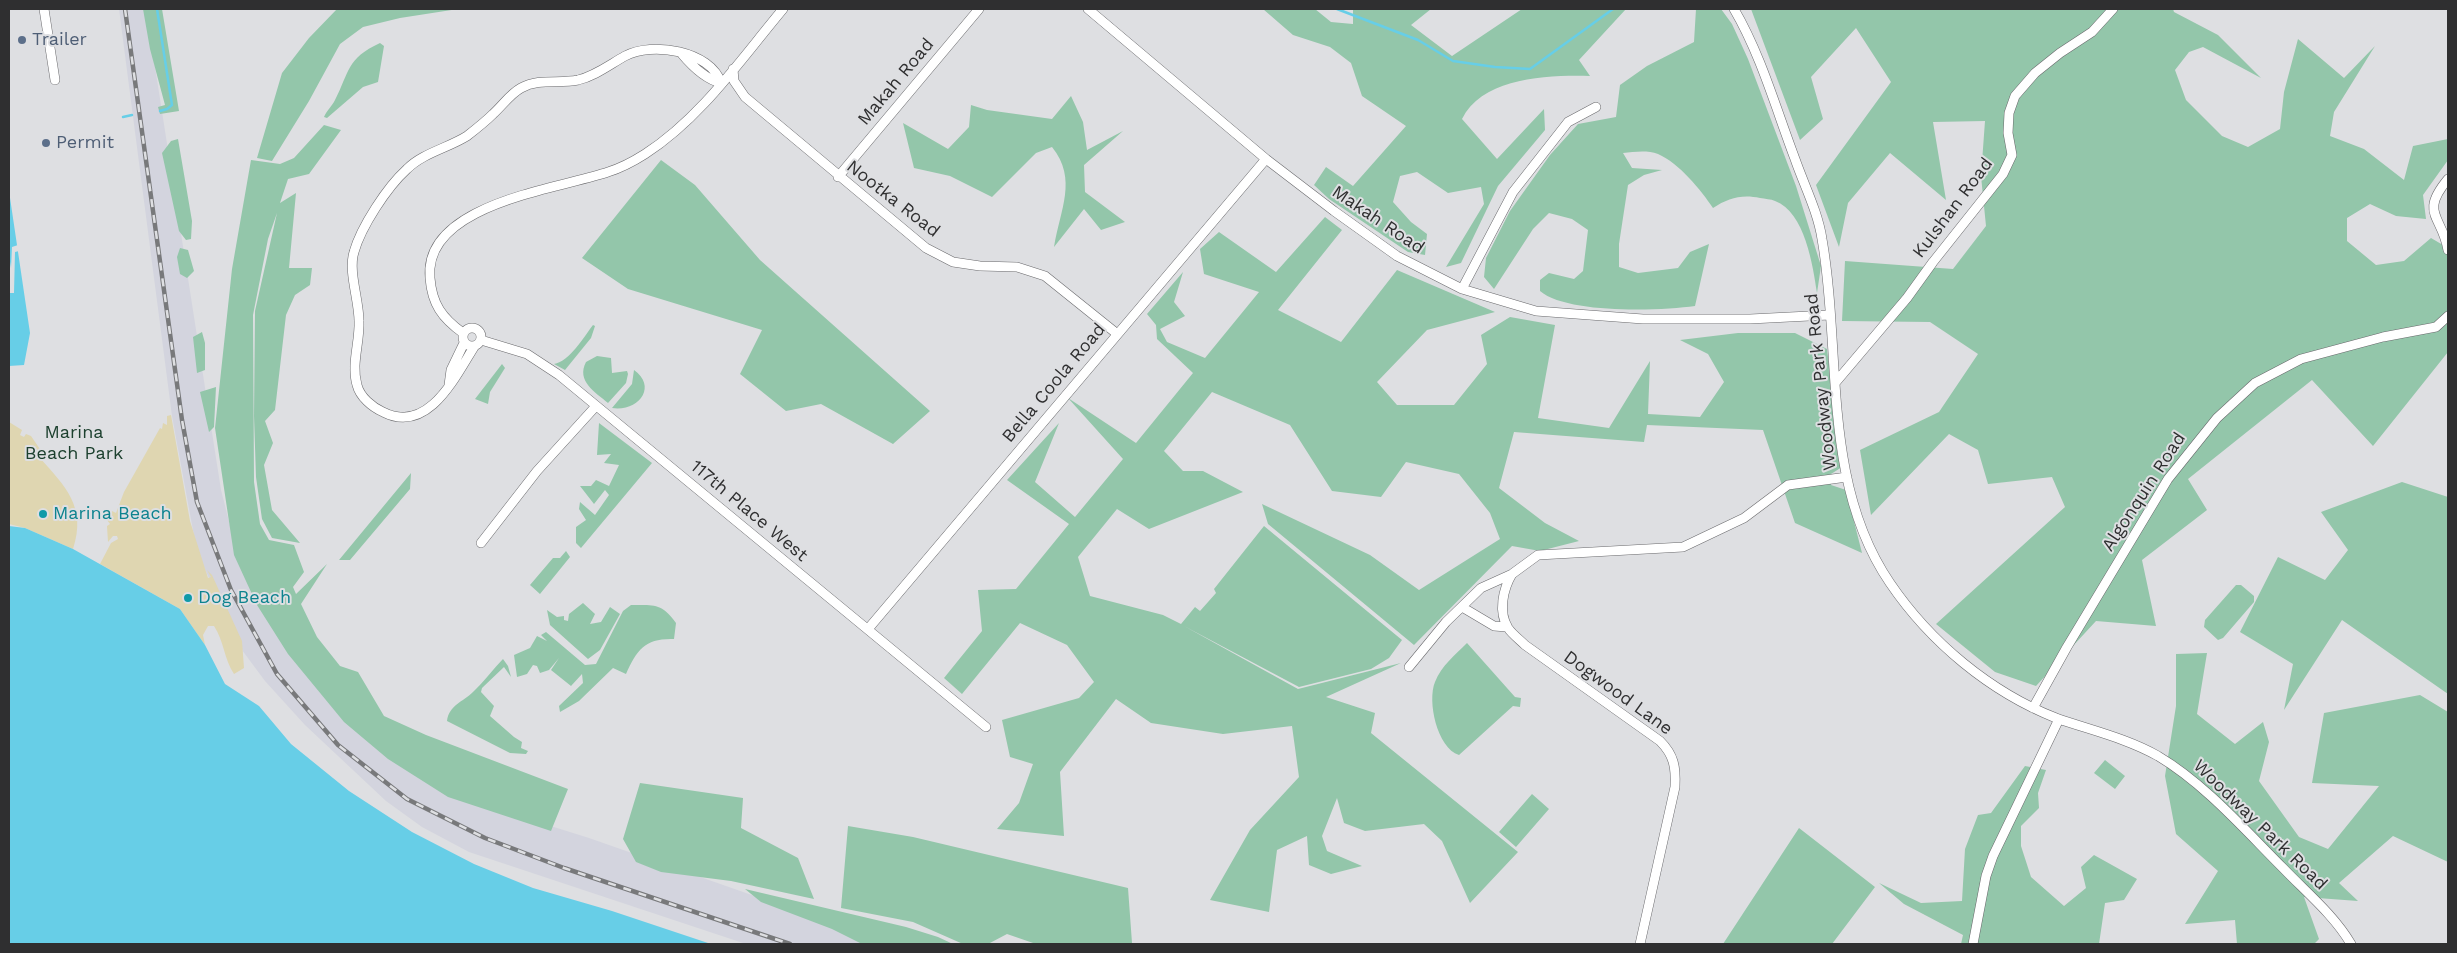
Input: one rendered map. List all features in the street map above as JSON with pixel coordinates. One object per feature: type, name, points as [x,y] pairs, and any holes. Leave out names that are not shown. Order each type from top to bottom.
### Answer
[{"type":"street","points":[[44,9],[55,80]]},
{"type":"street","points":[[449,386],[451,370],[464,343],[463,333],[450,324],[438,311],[431,295],[429,271],[433,254],[444,237],[459,223],[479,210],[506,200],[609,172],[643,155],[667,139],[697,111],[783,9]]},
{"type":"street","name":"Makah Road","points":[[838,177],[979,9]]},
{"type":"street","name":"Makah Road","points":[[1088,9],[1266,158],[1397,256],[1462,288],[1545,312],[1643,319],[1750,319],[1829,315]]},
{"type":"street","name":"Woodway Park Road","points":[[1734,9],[1750,42],[1822,235],[1841,448],[1847,477],[1859,517],[1877,561],[1890,584],[1946,647],[1992,684],[2033,708],[2139,747],[2180,771],[2218,804],[2325,910],[2351,944]]},
{"type":"street","name":"Kulshan Road","points":[[1835,383],[1907,298],[1932,262],[2003,174],[2012,155],[2008,133],[2010,113],[2015,96],[2035,73],[2060,53],[2092,32],[2113,9]]},
{"type":"street","points":[[463,333],[468,329],[475,328],[480,332],[478,343],[442,397],[427,410],[412,416],[400,417],[378,410],[364,397],[357,385],[354,370],[359,322],[352,265],[353,254],[364,230],[391,188],[406,169],[421,159],[465,137],[482,125],[521,88],[537,82],[577,80],[598,73],[631,53],[657,49],[682,54],[689,63],[709,78],[721,83]]},
{"type":"street","name":"Nootka Road","points":[[733,69],[734,80],[745,97],[838,177],[926,248],[953,262],[981,266],[1017,267],[1045,276],[1116,333]]},
{"type":"street","points":[[1462,288],[1513,192],[1568,122],[1596,107]]},
{"type":"street","name":"Bella Coola Road","points":[[868,629],[1116,333],[1266,158]]},
{"type":"street","points":[[2448,179],[2434,200],[2433,209],[2448,250]]},
{"type":"street","points":[[2439,225],[2448,232]]},
{"type":"street","name":"Algonquin Road","points":[[2033,708],[2076,632],[2168,479],[2217,418],[2255,383],[2301,359],[2383,337],[2436,327],[2448,316]]},
{"type":"street","points":[[464,343],[468,346],[478,343]]},
{"type":"street","name":"117th Place West","points":[[478,343],[527,354],[559,375],[986,727]]},
{"type":"street","points":[[480,543],[537,471],[596,406]]},
{"type":"street","points":[[1409,667],[1481,588],[1512,574],[1538,555],[1684,547],[1744,518],[1788,485],[1847,477]]},
{"type":"street","points":[[1462,607],[1494,626],[1507,627],[1503,606],[1504,587],[1512,574]]},
{"type":"street","name":"Dogwood Lane","points":[[1507,627],[1525,645],[1660,741],[1669,750],[1676,765],[1675,787],[1640,944]]},
{"type":"street","points":[[1973,944],[1986,876],[1993,856],[2059,719]]},
{"type":"shaded area","points":[[119,9],[146,9],[221,490],[238,557],[305,672],[490,807],[589,838],[823,920],[899,944],[746,944],[469,852],[422,827],[386,801],[305,725],[265,681],[242,650],[197,552],[172,416]]},
{"type":"green space","points":[[143,9],[162,9],[179,111],[160,114],[158,107],[165,105],[150,49]]},
{"type":"green space","points":[[337,9],[458,9],[400,18],[363,27],[340,44],[309,101],[272,161],[257,158],[282,73],[309,38]]},
{"type":"green space","points":[[1263,9],[1315,9],[1331,22],[1353,24],[1353,9],[1431,9],[1411,25],[1452,56],[1522,9],[1626,9],[1579,60],[1590,76],[1555,76],[1518,81],[1485,94],[1472,105],[1462,119],[1497,159],[1544,109],[1545,130],[1498,186],[1461,263],[1446,267],[1484,204],[1481,187],[1448,193],[1417,172],[1400,176],[1393,202],[1411,222],[1427,234],[1425,255],[1408,252],[1329,199],[1314,185],[1326,167],[1353,186],[1406,126],[1362,96],[1351,63],[1330,47],[1293,35]]},
{"type":"green space","points":[[1696,9],[1721,9],[1732,24],[1748,59],[1796,186],[1821,266],[1817,293],[1806,241],[1794,216],[1785,207],[1772,200],[1747,196],[1730,199],[1713,208],[1696,185],[1674,164],[1658,154],[1645,152],[1623,153],[1632,168],[1662,170],[1644,175],[1628,185],[1619,244],[1619,267],[1638,273],[1678,268],[1690,252],[1709,244],[1695,306],[1637,310],[1591,307],[1571,304],[1540,291],[1540,280],[1549,273],[1574,279],[1583,271],[1588,230],[1572,219],[1549,213],[1533,229],[1494,289],[1484,277],[1486,258],[1510,211],[1550,155],[1578,124],[1616,117],[1620,85],[1647,66],[1694,42]]},
{"type":"green space","points":[[1751,9],[2173,9],[2174,12],[2218,35],[2261,78],[2203,47],[2189,52],[2175,70],[2186,100],[2222,136],[2248,147],[2280,129],[2284,92],[2298,39],[2344,78],[2375,46],[2334,112],[2330,136],[2364,149],[2404,180],[2413,146],[2448,139],[2448,160],[2423,195],[2426,219],[2396,216],[2370,204],[2347,218],[2347,241],[2376,265],[2404,261],[2431,238],[2448,248],[2448,352],[2373,446],[2312,380],[2188,479],[2207,510],[2142,560],[2156,626],[2096,621],[2036,686],[1995,672],[1936,624],[2065,507],[2052,477],[1988,484],[1978,450],[1949,434],[1871,515],[1860,450],[1939,412],[1978,354],[1930,322],[1842,321],[1845,261],[1953,269],[1986,226],[1981,176],[1985,121],[1933,122],[1946,200],[1890,153],[1848,203],[1839,247],[1816,185],[1891,82],[1856,28],[1811,77],[1823,119],[1800,140]]},
{"type":"green space","points":[[380,43],[384,46],[378,82],[363,87],[327,118],[324,117],[335,100],[355,60]]},
{"type":"green space","points":[[1071,96],[1083,122],[1087,150],[1123,131],[1084,165],[1085,192],[1125,222],[1101,230],[1084,209],[1054,247],[1063,208],[1066,183],[1060,159],[1052,147],[1036,153],[992,197],[950,176],[914,168],[903,123],[948,149],[969,127],[971,105],[987,110],[1052,119]]},
{"type":"green space","points":[[324,125],[341,130],[309,174],[288,179],[280,203],[296,193],[289,268],[312,268],[310,285],[295,295],[286,315],[275,410],[265,421],[273,443],[264,465],[272,510],[300,543],[272,538],[262,519],[256,477],[254,416],[255,311],[277,213],[268,239],[253,315],[254,482],[260,524],[269,540],[294,545],[304,572],[293,587],[296,594],[327,564],[301,604],[317,637],[340,666],[358,672],[384,716],[426,735],[568,789],[551,831],[448,797],[388,759],[344,722],[288,654],[257,605],[234,555],[215,428],[232,269],[251,160],[280,164],[294,158]]},
{"type":"green space","points":[[178,139],[192,221],[191,239],[186,240],[179,231],[162,153],[171,141]]},
{"type":"green space","points":[[661,160],[695,185],[760,260],[930,411],[893,444],[821,404],[786,411],[740,374],[762,330],[628,289],[582,258]]},
{"type":"green space","points":[[1325,217],[1342,230],[1278,310],[1341,342],[1397,270],[1495,312],[1427,330],[1377,382],[1397,405],[1454,405],[1487,364],[1481,335],[1510,317],[1555,325],[1538,418],[1609,428],[1650,361],[1648,414],[1700,417],[1724,382],[1708,354],[1680,340],[1738,333],[1795,333],[1827,349],[1842,467],[1831,474],[1831,485],[1846,490],[1862,553],[1795,523],[1763,430],[1647,425],[1644,442],[1514,432],[1499,488],[1545,523],[1579,541],[1540,551],[1512,546],[1414,645],[1268,524],[1262,504],[1370,555],[1419,590],[1500,539],[1490,513],[1459,474],[1406,462],[1381,497],[1332,491],[1290,425],[1212,392],[1164,451],[1183,471],[1203,471],[1243,492],[1149,529],[1117,509],[1078,557],[1090,596],[1163,615],[1181,624],[1195,607],[1200,611],[1216,593],[1214,589],[1264,526],[1402,640],[1389,658],[1371,669],[1299,687],[1184,626],[1298,689],[1401,663],[1326,697],[1375,713],[1371,733],[1518,852],[1470,903],[1442,841],[1424,824],[1365,831],[1344,823],[1337,798],[1322,836],[1327,851],[1362,866],[1331,874],[1309,865],[1307,836],[1277,850],[1269,912],[1210,900],[1250,830],[1299,777],[1292,726],[1223,734],[1151,723],[1116,699],[1060,772],[1064,836],[997,829],[1019,803],[1033,764],[1010,757],[1002,720],[1079,698],[1094,682],[1067,645],[1020,623],[962,694],[944,678],[982,631],[978,590],[1016,589],[1069,524],[1007,480],[1059,423],[1035,482],[1075,517],[1123,459],[1068,398],[1136,443],[1193,373],[1157,339],[1156,325],[1147,314],[1183,272],[1174,302],[1185,316],[1160,329],[1167,342],[1205,358],[1259,292],[1204,274],[1200,249],[1219,232],[1276,272]]},
{"type":"green space","points":[[180,248],[188,250],[194,271],[187,278],[180,274],[177,257]]},
{"type":"green space","points":[[593,325],[595,326],[591,338],[565,370],[554,364],[571,354]]},
{"type":"green space","points":[[202,332],[205,343],[205,370],[197,373],[193,337]]},
{"type":"green space","points":[[597,356],[611,358],[612,373],[627,371],[628,374],[626,383],[608,403],[588,386],[583,375],[586,362]]},
{"type":"green space","points":[[502,364],[505,368],[490,392],[488,404],[475,399]]},
{"type":"green space","points":[[634,370],[641,377],[644,384],[642,397],[630,406],[612,408],[632,384]]},
{"type":"green space","points":[[216,387],[214,427],[209,432],[200,392]]},
{"type":"green space","points":[[599,423],[652,463],[581,548],[576,543],[576,527],[586,520],[579,509],[580,502],[595,515],[609,495],[605,490],[594,504],[580,486],[591,486],[596,480],[609,486],[619,465],[604,463],[611,454],[597,455]]},
{"type":"green space","points":[[411,473],[410,489],[350,560],[339,560]]},
{"type":"green space","points":[[2402,482],[2448,497],[2448,694],[2342,620],[2284,710],[2293,664],[2240,632],[2278,557],[2325,580],[2348,550],[2321,512]]},
{"type":"green space","points":[[566,551],[570,557],[540,594],[530,585],[553,558],[560,558]]},
{"type":"green space","points":[[2236,585],[2241,585],[2254,596],[2254,602],[2223,638],[2218,640],[2204,627],[2205,620]]},
{"type":"green space","points":[[583,603],[595,614],[590,624],[601,622],[610,607],[620,614],[600,650],[588,659],[550,625],[547,610],[557,617],[564,616],[564,620],[568,621],[569,614]]},
{"type":"green space","points":[[631,605],[657,606],[671,616],[676,623],[674,639],[664,639],[649,643],[634,658],[626,674],[613,668],[579,701],[560,712],[559,706],[583,683],[582,674],[571,686],[551,670],[559,658],[549,670],[540,673],[537,666],[533,665],[527,674],[517,677],[514,655],[530,648],[537,636],[547,641],[541,635],[546,632],[585,665],[596,664],[623,611]]},
{"type":"green space","points":[[1467,643],[1515,697],[1521,698],[1520,707],[1513,706],[1459,755],[1451,751],[1440,734],[1433,712],[1432,700],[1435,682],[1441,671]]},
{"type":"green space","points":[[2207,653],[2197,714],[2235,744],[2263,722],[2269,742],[2259,781],[2299,837],[2328,849],[2379,786],[2312,783],[2324,713],[2420,695],[2448,712],[2448,862],[2393,836],[2339,883],[2358,901],[2304,897],[2319,939],[2314,944],[2237,944],[2235,920],[2185,924],[2218,871],[2176,834],[2165,776],[2176,706],[2176,654]]},
{"type":"green space","points":[[503,659],[508,666],[511,677],[504,667],[482,688],[481,692],[494,706],[490,716],[522,742],[521,748],[528,751],[526,754],[510,753],[447,721],[453,707],[477,688]]},
{"type":"green space","points":[[2105,760],[2125,776],[2115,789],[2094,773]]},
{"type":"green space","points":[[2025,766],[2046,770],[2038,793],[2039,808],[2021,826],[2021,846],[2031,877],[2064,906],[2086,888],[2081,867],[2094,855],[2137,879],[2124,900],[2105,903],[2099,944],[1961,944],[1963,935],[1904,904],[1879,883],[1921,903],[1962,901],[1965,849],[1978,815],[1991,813]]},
{"type":"green space","points":[[640,783],[743,798],[741,828],[798,858],[814,899],[731,881],[661,872],[636,862],[623,839]]},
{"type":"green space","points":[[1532,794],[1549,809],[1516,847],[1499,832]]},
{"type":"green space","points":[[848,826],[913,837],[1128,888],[1132,943],[1134,944],[1036,944],[1007,934],[988,944],[963,944],[913,922],[841,908]]},
{"type":"green space","points":[[1799,828],[1875,887],[1832,944],[1723,944]]},
{"type":"green space","points":[[745,889],[906,927],[953,944],[862,944],[832,929],[761,902]]},
{"type":"sand","points":[[171,415],[190,521],[208,578],[211,577],[207,570],[212,575],[242,641],[244,668],[234,674],[214,626],[208,626],[203,635],[205,645],[180,609],[100,564],[111,543],[118,539],[117,536],[113,536],[108,542],[107,526],[110,524],[107,520],[112,511],[116,513],[124,492],[160,428],[162,429],[163,423],[167,425],[167,416]]},
{"type":"sand","name":"Marina Beach","points":[[9,422],[22,430],[20,435],[24,437],[26,434],[31,436],[44,455],[40,458],[58,478],[71,498],[77,521],[77,534],[73,549],[25,528],[9,524]]},
{"type":"water","points":[[9,191],[30,333],[24,365],[9,366]]},
{"type":"water","points":[[9,526],[25,528],[73,549],[180,609],[205,645],[225,684],[259,706],[291,744],[349,791],[412,832],[474,864],[533,888],[612,911],[711,944],[9,944]]},
{"type":"pier","points":[[18,245],[19,251],[15,252],[14,293],[9,293],[9,255],[11,268],[12,247]]},
{"type":"waterway","points":[[157,9],[172,105],[160,111]]},
{"type":"waterway","points":[[1337,9],[1418,40],[1453,61],[1495,67],[1530,69],[1613,9]]},
{"type":"waterway","points":[[123,117],[132,115]]},
{"type":"railway","points":[[125,9],[182,420],[197,502],[231,590],[277,674],[338,745],[407,799],[485,838],[564,868],[790,944]]},
{"type":"place","name":"Trailer","points":[[22,40]]},
{"type":"place","name":"Permit","points":[[46,143]]},
{"type":"place","name":"Marina Beach","points":[[43,514]]},
{"type":"place","name":"Dog Beach","points":[[188,598]]},
{"type":"park label","name":"Marina Beach Park","points":[[74,443]]}]
